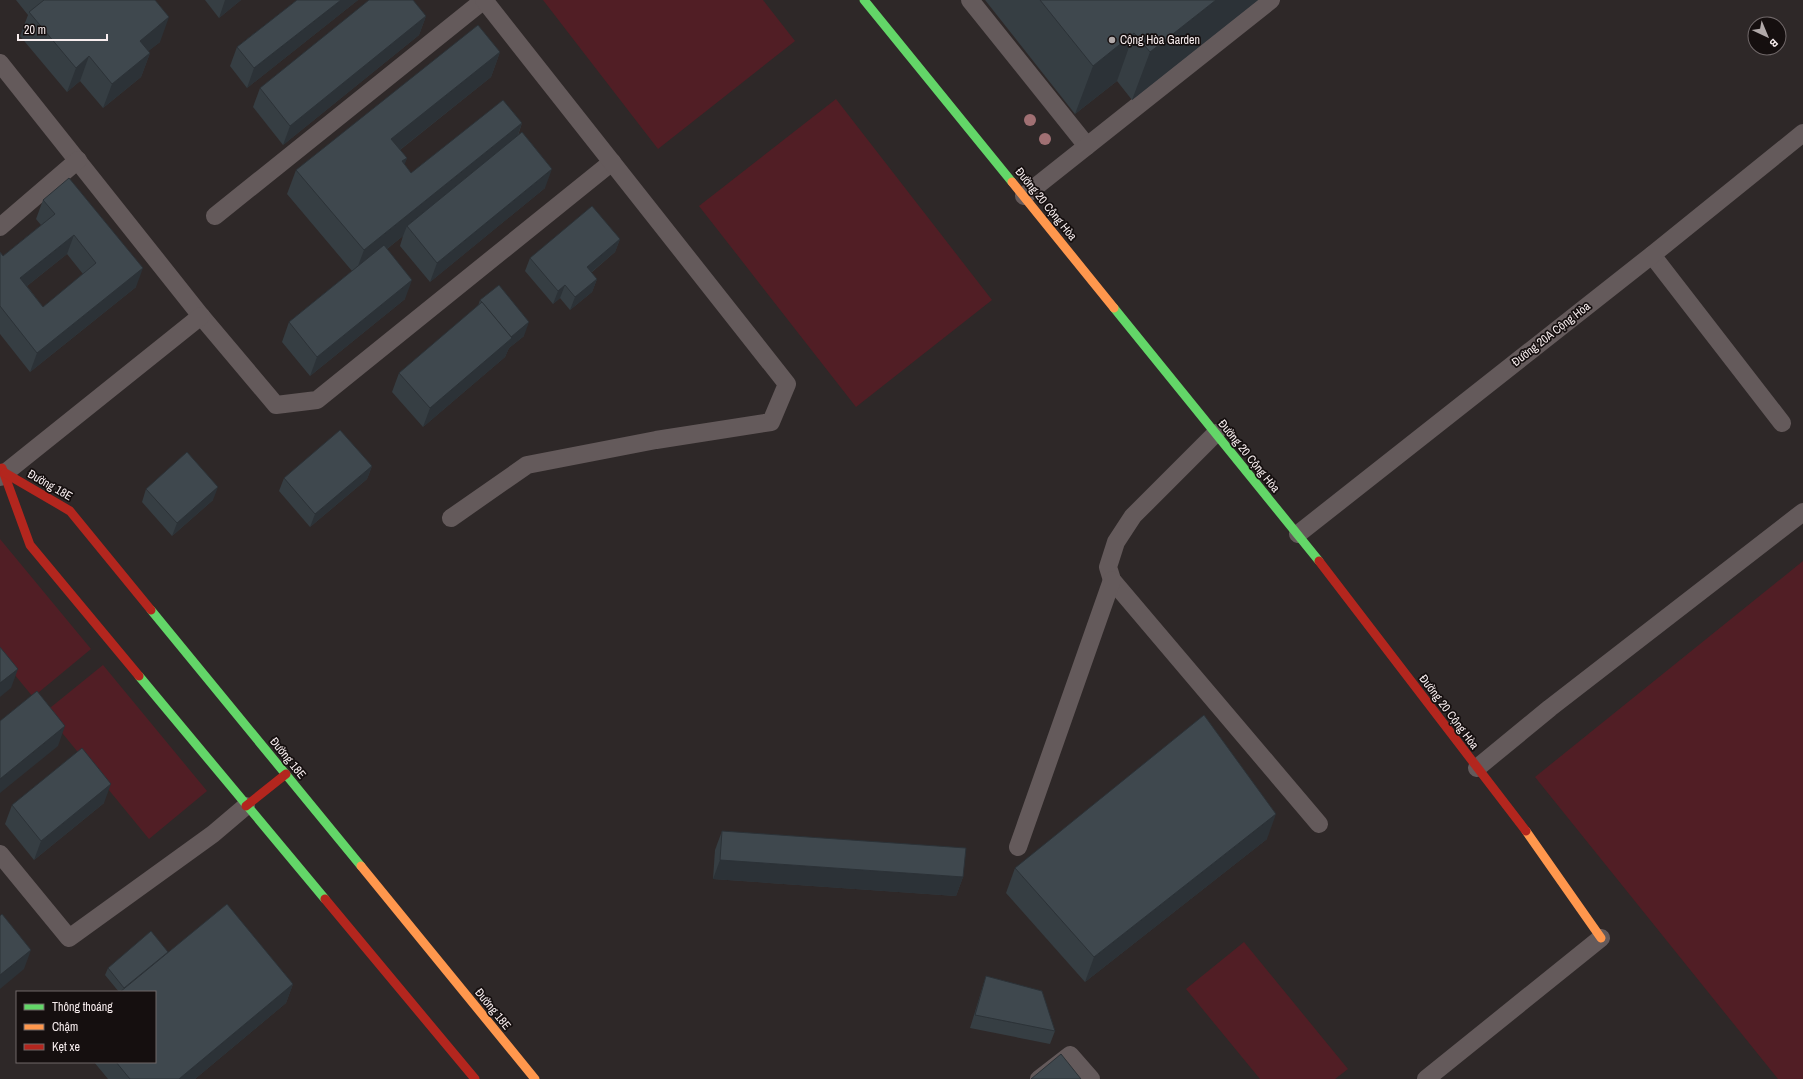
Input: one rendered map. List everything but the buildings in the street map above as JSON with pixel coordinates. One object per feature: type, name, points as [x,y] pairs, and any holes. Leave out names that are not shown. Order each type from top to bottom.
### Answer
[{"type":"main road","name":"Đường 20 Cộng Hòa","points":[[864,0],[1298,534],[1514,814],[1601,938]]},
{"type":"main road","name":"Đường 18E","points":[[2,472],[70,511],[535,1079]]},
{"type":"main road","name":"Đường 18E","points":[[2,472],[30,545],[475,1079]]},
{"type":"main road","points":[[246,806],[286,774]]},
{"type":"lane","points":[[215,216],[484,0],[787,384],[771,422],[656,440],[527,465],[451,518]]},
{"type":"lane","points":[[970,0],[1087,146]]},
{"type":"lane","points":[[1024,196],[1271,0]]},
{"type":"lane","points":[[0,63],[201,316],[276,405],[317,400],[612,162]]},
{"type":"lane","name":"Đường 20A Cộng Hòa","points":[[1298,534],[1652,255],[1803,133]]},
{"type":"lane","points":[[0,227],[78,160]]},
{"type":"lane","points":[[1652,255],[1782,423]]},
{"type":"lane","points":[[2,472],[201,316]]},
{"type":"lane","points":[[1216,433],[1133,516],[1116,542],[1108,567],[1112,580],[1319,824]]},
{"type":"lane","points":[[1477,768],[1550,708],[1803,512]]},
{"type":"lane","points":[[1018,847],[1112,580]]},
{"type":"lane","points":[[0,854],[68,938],[213,834],[246,806]]},
{"type":"lane","points":[[1426,1079],[1601,938]]},
{"type":"lane","points":[[1039,1079],[1070,1055],[1091,1079]]},
{"type":"shaded area","points":[[543,0],[763,0],[795,41],[658,149]]},
{"type":"shaded area","points":[[836,99],[992,300],[856,407],[699,206]]},
{"type":"shaded area","points":[[0,539],[91,649],[33,697],[0,657]]},
{"type":"shaded area","points":[[1803,561],[1803,1079],[1778,1079],[1535,777]]},
{"type":"shaded area","points":[[103,665],[207,791],[149,839],[45,712]]},
{"type":"shaded area","points":[[1244,942],[1348,1069],[1335,1079],[1260,1079],[1186,989]]},
{"type":"traffic: fast","points":[[864,0],[1012,182]]},
{"type":"traffic: fast","points":[[1114,308],[1319,561]]},
{"type":"traffic: fast","points":[[151,610],[361,866]]},
{"type":"traffic: fast","points":[[139,676],[325,899]]},
{"type":"traffic: slow","points":[[1012,182],[1114,308]]},
{"type":"traffic: slow","points":[[1526,831],[1601,938]]},
{"type":"traffic: slow","points":[[361,866],[535,1079]]},
{"type":"traffic: jam","points":[[2,468],[30,545],[139,676]]},
{"type":"traffic: jam","points":[[5,473],[70,511],[151,610]]},
{"type":"traffic: jam","points":[[1319,561],[1526,831]]},
{"type":"traffic: jam","points":[[246,806],[286,774]]},
{"type":"traffic: jam","points":[[325,899],[475,1079]]},
{"type":"place","name":"Cộng Hòa Garden","points":[[1112,40]]}]
